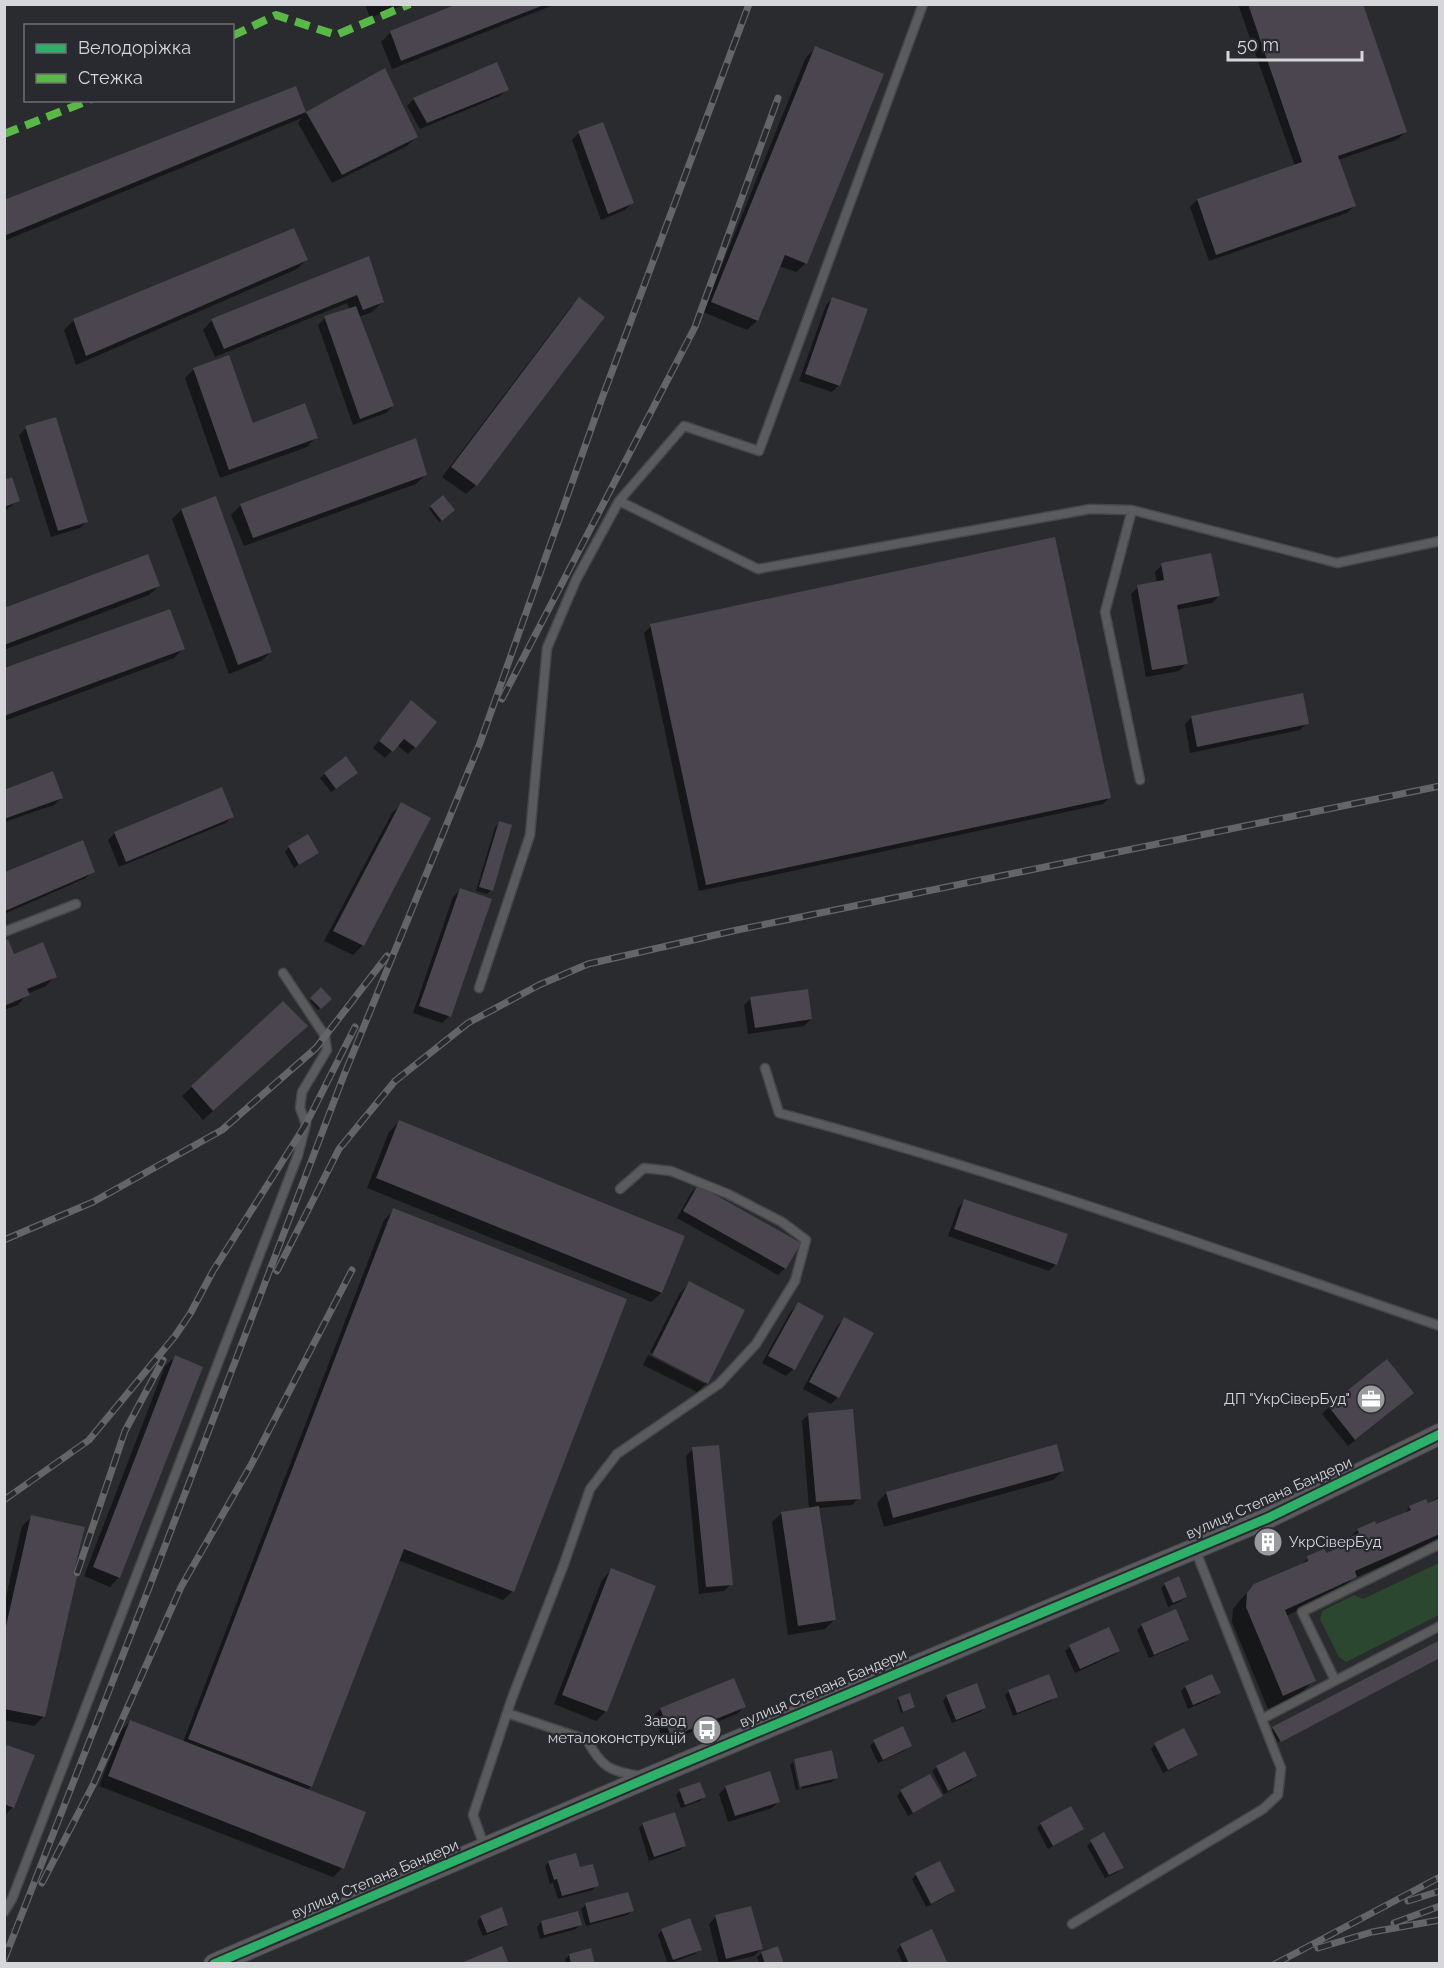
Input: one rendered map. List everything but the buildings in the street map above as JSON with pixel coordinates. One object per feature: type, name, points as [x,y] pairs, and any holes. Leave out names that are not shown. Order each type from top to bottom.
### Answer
[{"type":"street","name":"вулиця Степана Бандери","points":[[214,1964],[650,1777],[1268,1518],[1440,1434]]},
{"type":"lane","points":[[479,988],[530,835],[547,648],[576,580],[620,501],[684,426],[759,451],[922,4]]},
{"type":"lane","points":[[620,501],[758,569],[1090,509],[1132,510],[1336,563],[1440,541]]},
{"type":"lane","points":[[1132,510],[1105,612],[1140,780]]},
{"type":"lane","points":[[4,932],[76,904]]},
{"type":"lane","points":[[4,1912],[12,1899],[298,1155],[306,1124],[300,1108],[302,1092],[327,1050],[325,1036],[283,974]]},
{"type":"lane","points":[[765,1068],[779,1113],[862,1135],[1112,1213],[1440,1326]]},
{"type":"lane","points":[[485,1848],[473,1815],[507,1713],[590,1489],[617,1454],[719,1384],[756,1344],[795,1281],[806,1240],[782,1222],[728,1194],[671,1171],[644,1168],[620,1189]]},
{"type":"lane","points":[[1335,1680],[1302,1612],[1440,1544]]},
{"type":"lane","points":[[1072,1924],[1263,1809],[1278,1795],[1281,1768],[1194,1548]]},
{"type":"lane","points":[[1262,1719],[1440,1626]]},
{"type":"lane","points":[[507,1713],[587,1740],[596,1756],[614,1772],[650,1777]]},
{"type":"green space","points":[[1439,1563],[1439,1615],[1346,1662],[1339,1657],[1320,1619],[1322,1611],[1354,1595],[1363,1599]]},
{"type":"railway","points":[[4,1960],[149,1588],[344,1075],[480,743],[601,401],[749,4]]},
{"type":"railway","points":[[502,699],[695,327],[778,98]]},
{"type":"railway","points":[[277,1271],[339,1149],[395,1081],[468,1023],[539,985],[588,964],[737,930],[1440,786]]},
{"type":"railway","points":[[4,1240],[93,1202],[222,1130],[316,1048],[387,956]]},
{"type":"railway","points":[[4,1500],[89,1440],[175,1336],[190,1314],[213,1271],[306,1124],[355,1027]]},
{"type":"railway","points":[[42,1883],[93,1785],[181,1587],[251,1465],[352,1270]]},
{"type":"railway","points":[[77,1573],[125,1431],[163,1360]]},
{"type":"railway","points":[[1275,1964],[1440,1877]]},
{"type":"railway","points":[[1408,1901],[1440,1891]]},
{"type":"railway","points":[[1394,1923],[1440,1906]]},
{"type":"railway","points":[[1318,1948],[1372,1932],[1440,1920]]},
{"type":"marked path","points":[[234,35],[276,15],[336,35],[410,4]]},
{"type":"marked path","points":[[4,134],[85,102]]},
{"type":"cycle path","points":[[214,1964],[650,1777],[1268,1518],[1440,1434]]},
{"type":"place","name":"ДП \"УкрСіверБуд\"","points":[[1371,1399]]},
{"type":"place","name":"УкрСіверБуд","points":[[1268,1542]]},
{"type":"place","name":"Завод металоконструкцій","points":[[707,1730]]}]
